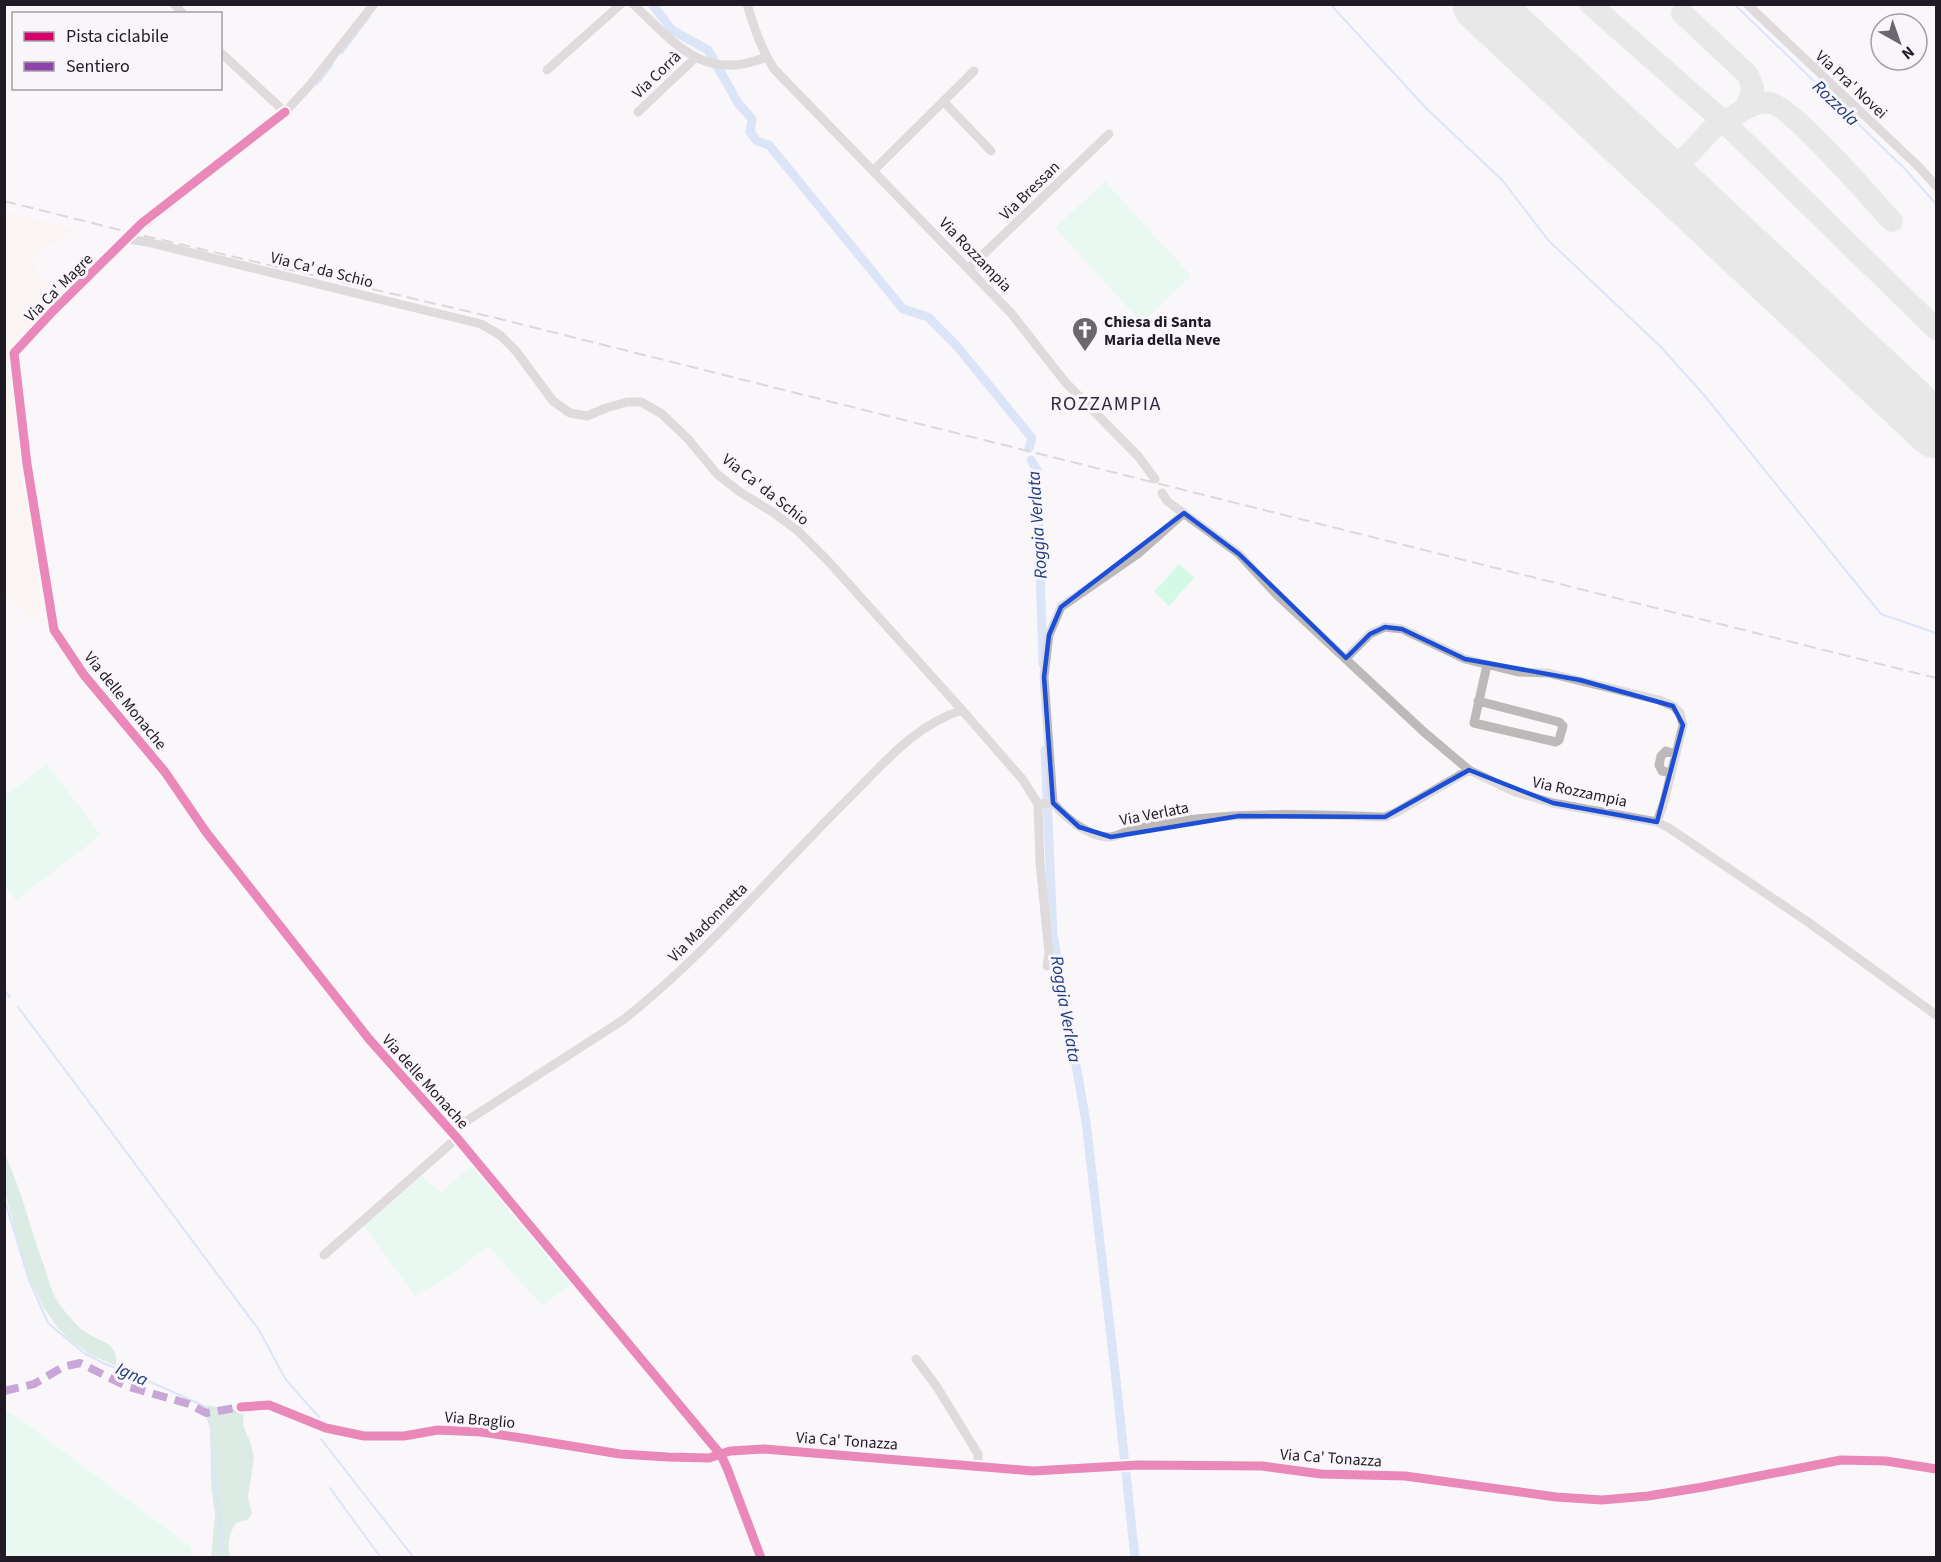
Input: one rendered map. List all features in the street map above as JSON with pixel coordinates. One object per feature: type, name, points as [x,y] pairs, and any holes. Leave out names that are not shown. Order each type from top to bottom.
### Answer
[{"type":"street","name":"Via Ca' Magre","points":[[54,630],[27,464],[14,353],[142,223],[285,112],[309,86],[374,4]]},
{"type":"street","points":[[548,70],[621,4]]},
{"type":"street","points":[[633,4],[679,47],[695,58],[715,64],[753,63],[766,57]]},
{"type":"street","name":"Via Rozzampia","points":[[747,4],[766,57],[774,69],[1011,313],[1066,383],[1138,456],[1155,480]]},
{"type":"street","name":"Via Pra' Novei","points":[[1747,4],[1920,168],[1936,186]]},
{"type":"street","points":[[222,53],[285,112]]},
{"type":"street","name":"Via Corrà","points":[[638,112],[695,58]]},
{"type":"street","points":[[874,170],[974,71]]},
{"type":"street","points":[[943,101],[992,151]]},
{"type":"street","name":"Via Bressan","points":[[969,268],[1109,134]]},
{"type":"street","name":"Via Ca' da Schio","points":[[128,239],[481,324],[500,335],[516,351],[553,401],[570,413],[587,416],[627,402],[641,402],[662,414],[688,439],[717,474],[798,531],[829,562],[1046,803]]},
{"type":"street","name":"Via Rozzampia","points":[[1162,493],[1167,501],[1239,555],[1272,590],[1424,732],[1469,770],[1515,792],[1553,803],[1657,822],[1669,828],[1724,864],[1936,1015]]},
{"type":"street","points":[[1047,966],[1049,953],[1040,863],[1046,803],[1044,677],[1048,635],[1061,607],[1139,553],[1184,513]]},
{"type":"street","points":[[1346,658],[1370,634],[1385,627],[1402,629],[1466,659],[1487,665],[1518,672],[1548,673],[1659,700],[1673,706],[1680,713],[1683,725],[1657,822]]},
{"type":"street","name":"Via delle Monache","points":[[54,630],[84,675],[165,772],[206,832],[369,1039],[454,1135],[721,1455],[761,1557]]},
{"type":"street","points":[[1478,701],[1558,722],[1563,726],[1559,740],[1556,742],[1474,723],[1478,701],[1487,665]]},
{"type":"street","name":"Via Madonnetta","points":[[454,1135],[643,1004],[695,958],[795,853],[910,738],[944,716],[963,710]]},
{"type":"street","name":"Via Verlata","points":[[1046,803],[1079,827],[1092,833],[1111,837],[1142,828],[1196,819],[1239,816],[1385,816],[1395,813],[1469,770]]},
{"type":"street","points":[[324,1255],[454,1135]]},
{"type":"street","points":[[916,1359],[937,1387],[978,1454],[978,1466]]},
{"type":"street","name":"Via Braglio","points":[[241,1407],[269,1405],[326,1428],[364,1436],[404,1436],[438,1430],[522,1438],[620,1454],[709,1458],[721,1455]]},
{"type":"street","name":"Via Ca' Tonazza","points":[[721,1455],[730,1451],[764,1449],[1033,1471],[1206,1464],[1262,1466],[1321,1474],[1405,1476],[1556,1497],[1602,1500],[1648,1496],[1703,1487],[1841,1460],[1886,1461],[1936,1469]]},
{"type":"highlighted area","points":[[1184,513],[1239,554],[1346,658],[1370,634],[1385,627],[1402,629],[1465,659],[1580,680],[1673,706],[1683,725],[1657,822],[1553,803],[1469,770],[1385,817],[1239,816],[1111,837],[1079,827],[1053,803],[1044,677],[1049,635],[1061,607]]},
{"type":"shaded area","points":[[5,212],[72,229],[29,261],[60,300],[10,350],[42,612],[31,621],[5,594]]},
{"type":"green space","points":[[1105,181],[1191,276],[1142,323],[1055,228]]},
{"type":"green space","points":[[1179,564],[1194,578],[1169,606],[1154,592]]},
{"type":"green space","points":[[47,764],[101,835],[16,900],[5,885],[5,796]]},
{"type":"green space","points":[[4,1152],[55,1297],[63,1310],[81,1329],[110,1346],[116,1357],[116,1366],[89,1354],[70,1340],[43,1307],[24,1267],[5,1192]]},
{"type":"green space","points":[[474,1163],[574,1282],[542,1306],[488,1246],[453,1274],[415,1296],[364,1226],[422,1176],[441,1193]]},
{"type":"green space","points":[[202,1405],[244,1410],[243,1425],[254,1457],[248,1498],[252,1514],[247,1520],[236,1523],[234,1527],[229,1544],[231,1557],[211,1557],[215,1515],[211,1486],[210,1427],[207,1413]]},
{"type":"green space","points":[[5,1411],[16,1416],[191,1547],[192,1557],[5,1557]]},
{"type":"waterway","name":"Roggia Verlata","points":[[652,4],[672,30],[708,50],[738,103],[752,119],[750,132],[757,141],[769,145],[903,309],[928,317],[956,345],[1032,438],[1029,448]]},
{"type":"waterway","points":[[1330,4],[1427,109],[1503,181],[1548,240],[1661,347],[1704,395],[1881,614],[1936,633]]},
{"type":"waterway","name":"Rozzola","points":[[1734,4],[1905,169],[1936,204]]},
{"type":"waterway","points":[[342,53],[370,16]]},
{"type":"waterway","points":[[317,85],[333,64]]},
{"type":"waterway","points":[[147,227],[232,159]]},
{"type":"waterway","name":"Roggia Verlata","points":[[1031,460],[1037,470],[1043,664]]},
{"type":"waterway","name":"Roggia Verlata","points":[[1045,750],[1053,934],[1086,1122],[1135,1558]]},
{"type":"waterway","points":[[4,990],[10,997]]},
{"type":"waterway","points":[[18,1007],[259,1330],[286,1380],[319,1417]]},
{"type":"waterway","name":"Igna","points":[[4,1198],[29,1280],[48,1323],[84,1353],[202,1405],[212,1429],[212,1455],[222,1538],[221,1558]]},
{"type":"waterway","points":[[321,1439],[414,1558]]},
{"type":"waterway","points":[[330,1488],[381,1558]]},
{"type":"taxiway","points":[[1590,4],[1724,122],[1746,108],[1758,104],[1770,103],[1781,108],[1813,136],[1892,221]]},
{"type":"taxiway","points":[[1682,13],[1748,75],[1753,88],[1746,108]]},
{"type":"taxiway","points":[[1647,160],[1661,164],[1676,163],[1689,154],[1711,130],[1724,122],[1936,329]]},
{"type":"taxiway","points":[[1676,163],[1675,176],[1681,192]]},
{"type":"runway","points":[[1481,4],[1936,430]]},
{"type":"railway","points":[[4,201],[492,317],[1936,678]]},
{"type":"marked path","points":[[4,1391],[34,1384],[63,1367],[80,1363],[126,1386],[189,1404],[206,1413],[241,1407]]},
{"type":"cycle path","points":[[285,112],[142,223],[14,353],[27,464],[54,630],[84,675],[165,772],[206,832],[369,1039],[457,1138],[721,1455],[761,1558]]},
{"type":"cycle path","points":[[241,1407],[269,1405],[326,1428],[364,1436],[404,1436],[438,1430],[481,1432],[620,1454],[709,1458],[730,1451],[764,1449],[1033,1471],[1138,1465],[1262,1466],[1321,1474],[1405,1476],[1556,1497],[1602,1500],[1648,1496],[1703,1487],[1841,1460],[1886,1461],[1936,1469]]},
{"type":"place","name":"Chiesa di Santa Maria della Neve","points":[[1085,353]]},
{"type":"district","name":"ROZZAMPIA","points":[[1106,403]]}]
